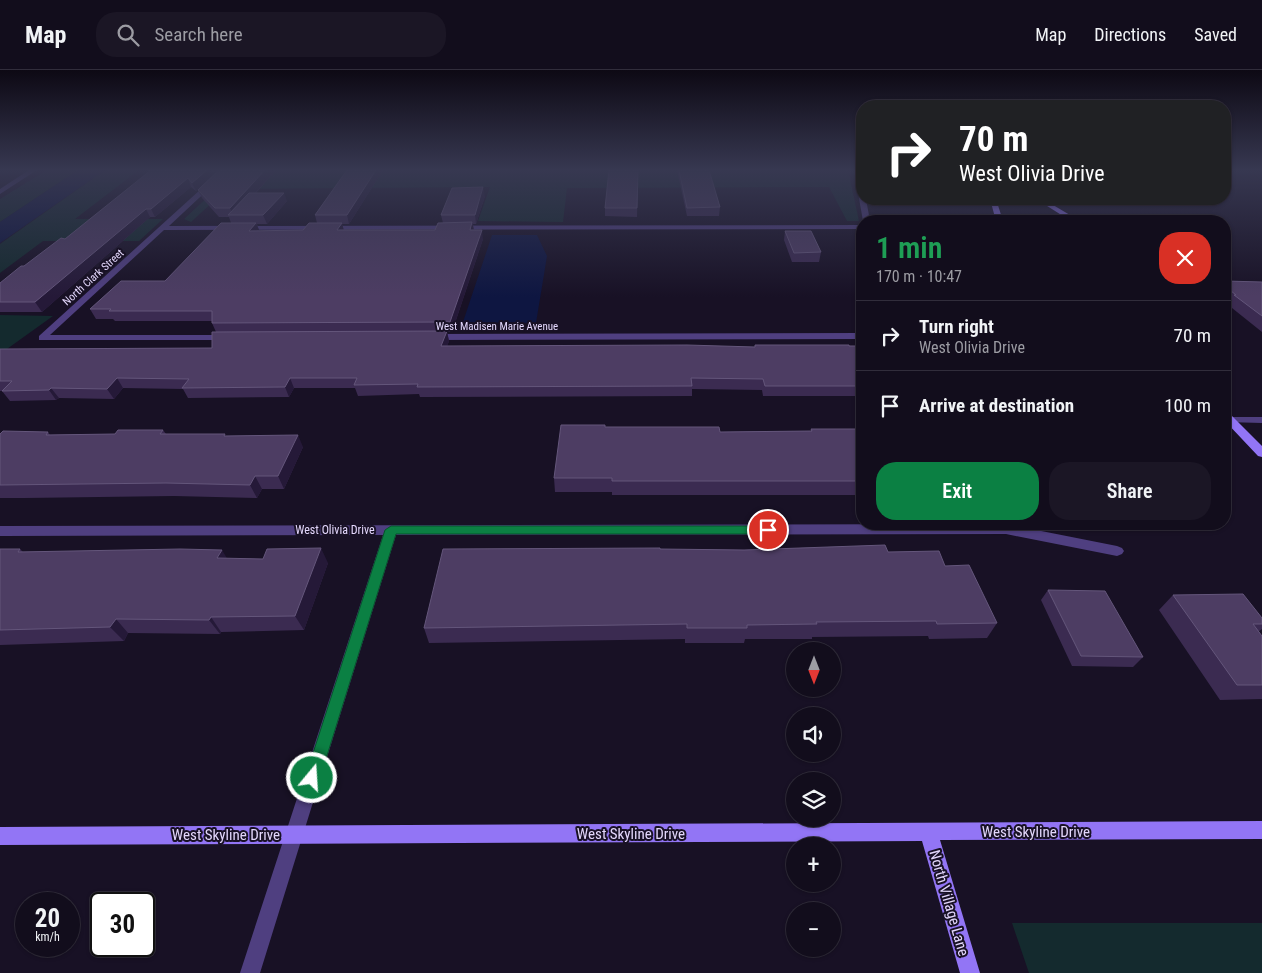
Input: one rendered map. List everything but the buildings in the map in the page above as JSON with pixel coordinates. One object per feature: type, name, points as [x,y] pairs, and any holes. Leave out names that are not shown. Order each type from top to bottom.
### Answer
[{"type":"street","name":"North Clark Street","points":[[181,212],[42,338],[240,338]]},
{"type":"street","points":[[164,228],[856,227]]},
{"type":"street","name":"West Madisen Marie Avenue","points":[[418,337],[856,336]]},
{"type":"street","points":[[1231,417],[1262,420]]},
{"type":"street","points":[[1231,420],[1262,453]]},
{"type":"street","points":[[250,973],[391,530]]},
{"type":"street","name":"West Olivia Drive","points":[[0,531],[1006,530],[1118,551]]},
{"type":"street","name":"West Skyline Drive","points":[[0,836],[1262,830]]},
{"type":"street","name":"North Village Lane","points":[[929,832],[970,973]]},
{"type":"green space","points":[[0,212],[15,212],[0,222]]},
{"type":"green space","points":[[45,212],[84,212],[75,219],[163,219],[139,241],[43,241],[0,273],[0,244]]},
{"type":"green space","points":[[191,212],[202,212],[191,222],[184,219]]},
{"type":"green space","points":[[481,212],[564,212],[563,222],[478,221]]},
{"type":"green space","points":[[842,212],[857,212],[856,221],[847,221]]},
{"type":"green space","points":[[0,315],[53,316],[0,354]]},
{"type":"green space","points":[[1012,923],[1262,923],[1262,973],[1029,973]]},
{"type":"shaded area","points":[[15,212],[44,212],[0,243],[0,222]]},
{"type":"shaded area","points":[[492,235],[537,235],[547,256],[536,323],[463,322]]},
{"type":"route","points":[[312,778],[391,530],[768,530]]}]
